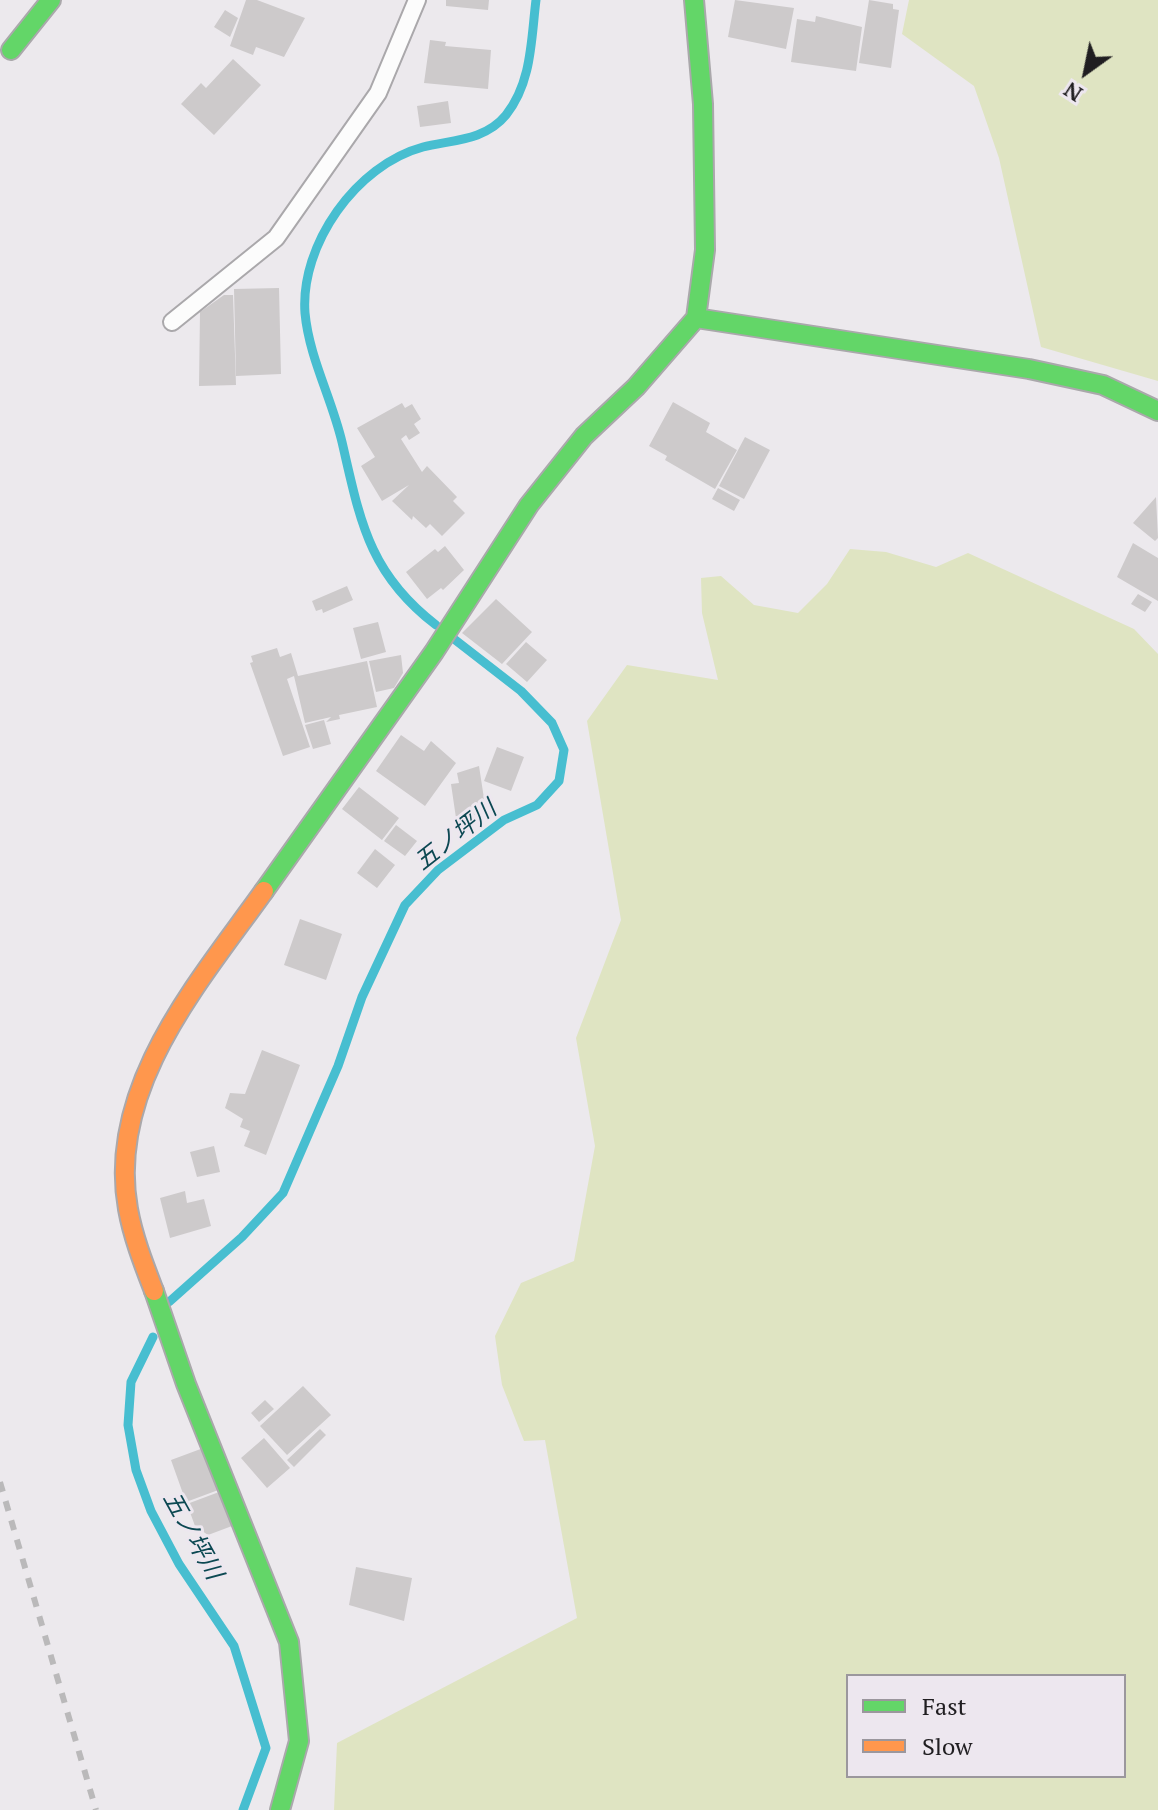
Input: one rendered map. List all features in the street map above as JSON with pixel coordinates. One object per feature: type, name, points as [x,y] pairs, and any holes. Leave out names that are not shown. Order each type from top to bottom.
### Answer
[{"type":"street","points":[[6,54],[51,0]]},
{"type":"street","points":[[280,1810],[299,1741],[289,1642],[186,1384],[144,1264],[128,1208],[126,1154],[132,1110],[149,1069],[186,1000],[434,652],[529,505],[584,436],[636,387],[696,318],[705,221],[703,104],[694,0]]},
{"type":"street","points":[[696,318],[1029,369],[1103,385],[1158,411]]},
{"type":"lane","points":[[172,322],[276,238],[378,93],[417,0]]},
{"type":"green space","points":[[909,0],[1158,0],[1158,381],[1041,347],[999,158],[974,86],[902,34]]},
{"type":"green space","points":[[850,549],[886,552],[936,567],[968,553],[1134,629],[1158,654],[1158,1810],[334,1810],[337,1743],[577,1618],[545,1440],[524,1441],[502,1385],[495,1336],[521,1283],[574,1261],[595,1146],[576,1038],[621,920],[587,721],[627,665],[718,680],[702,613],[701,578],[721,576],[754,605],[798,613],[827,584]]},
{"type":"building","points":[[246,0],[257,0],[305,18],[284,57],[256,47],[253,55],[230,46]]},
{"type":"building","points":[[446,0],[489,0],[488,10],[446,6]]},
{"type":"building","points":[[735,0],[794,8],[786,49],[728,37]]},
{"type":"building","points":[[869,0],[893,4],[893,9],[899,10],[891,68],[859,63]]},
{"type":"building","points":[[225,10],[238,18],[230,37],[214,27]]},
{"type":"building","points":[[816,16],[862,27],[856,71],[791,62],[797,19],[815,22]]},
{"type":"building","points":[[430,40],[446,42],[445,46],[491,50],[488,89],[424,83]]},
{"type":"building","points":[[233,59],[261,85],[214,135],[181,104],[201,83],[206,88]]},
{"type":"building","points":[[448,101],[451,123],[420,127],[417,106]]},
{"type":"building","points":[[279,288],[281,374],[236,376],[234,289]]},
{"type":"building","points":[[224,295],[233,295],[236,385],[199,386],[200,312]]},
{"type":"building","points":[[673,402],[710,423],[706,432],[737,450],[715,489],[665,460],[667,456],[649,446]]},
{"type":"building","points":[[402,403],[405,408],[412,404],[421,419],[414,424],[420,433],[409,440],[406,435],[401,439],[422,472],[427,466],[457,497],[453,501],[465,513],[442,536],[430,524],[426,528],[413,516],[412,520],[392,501],[409,485],[382,501],[361,466],[375,457],[357,428]]},
{"type":"building","points":[[745,437],[770,450],[744,499],[719,486]]},
{"type":"building","points":[[718,488],[740,500],[734,511],[712,499]]},
{"type":"building","points":[[1156,497],[1158,538],[1155,541],[1133,523]]},
{"type":"building","points":[[1133,543],[1158,558],[1158,601],[1117,577]]},
{"type":"building","points":[[445,546],[464,570],[443,590],[441,588],[427,599],[406,572],[435,549],[438,552]]},
{"type":"building","points":[[347,586],[353,600],[323,613],[322,609],[316,611],[312,601]]},
{"type":"building","points":[[1138,594],[1152,602],[1145,612],[1131,604]]},
{"type":"building","points":[[496,599],[532,632],[502,664],[462,633]]},
{"type":"building","points":[[378,622],[386,652],[361,659],[353,628]]},
{"type":"building","points":[[526,642],[547,660],[527,682],[506,664]]},
{"type":"building","points":[[277,648],[280,657],[291,653],[298,676],[367,661],[377,707],[339,715],[340,719],[326,722],[331,717],[305,723],[294,676],[287,679],[310,747],[283,756],[250,663],[253,662],[251,656]]},
{"type":"building","points":[[401,655],[403,673],[394,688],[376,692],[369,661]]},
{"type":"building","points":[[324,720],[331,744],[313,749],[305,725]]},
{"type":"building","points":[[401,735],[424,751],[431,741],[456,763],[425,806],[376,771]]},
{"type":"building","points":[[497,747],[524,757],[511,791],[484,781]]},
{"type":"building","points":[[479,766],[485,805],[473,806],[475,815],[456,818],[451,784],[459,783],[457,773]]},
{"type":"building","points":[[359,787],[399,818],[382,840],[342,809]]},
{"type":"building","points":[[396,825],[417,841],[405,856],[384,841]]},
{"type":"building","points":[[375,849],[395,865],[377,888],[357,873]]},
{"type":"building","points":[[300,919],[342,934],[326,980],[284,965]]},
{"type":"building","points":[[262,1050],[300,1065],[266,1155],[244,1146],[250,1131],[240,1127],[243,1119],[225,1108],[230,1093],[245,1094]]},
{"type":"building","points":[[214,1146],[220,1172],[197,1177],[190,1152]]},
{"type":"building","points":[[185,1191],[187,1203],[204,1199],[211,1226],[170,1238],[160,1198]]},
{"type":"building","points":[[303,1386],[331,1415],[287,1455],[260,1426]]},
{"type":"building","points":[[265,1400],[274,1409],[259,1422],[251,1413]]},
{"type":"building","points":[[320,1429],[326,1435],[294,1467],[287,1460]]},
{"type":"building","points":[[264,1438],[290,1468],[267,1488],[241,1458]]},
{"type":"building","points":[[206,1447],[221,1489],[186,1502],[171,1460]]},
{"type":"building","points":[[219,1492],[232,1526],[208,1535],[195,1526],[187,1504]]},
{"type":"building","points":[[356,1567],[412,1578],[404,1621],[349,1605]]},
{"type":"waterway","name":"五ノ坪川","points":[[436,625],[395,585],[370,543],[338,426],[311,346],[305,313],[306,287],[322,235],[337,211],[376,171],[398,157],[423,147],[478,135],[498,124],[506,115],[526,75],[536,0]]},
{"type":"waterway","name":"五ノ坪川","points":[[169,1302],[242,1237],[283,1193],[338,1066],[362,997],[405,905],[438,870],[504,820],[537,805],[559,781],[564,750],[552,723],[521,691],[454,639]]},
{"type":"waterway","name":"五ノ坪川","points":[[153,1337],[131,1382],[128,1425],[136,1470],[151,1511],[179,1564],[234,1646],[266,1748],[243,1810]]},
{"type":"railway","points":[[0,1482],[96,1810]]},
{"type":"traffic: fast","points":[[11,50],[51,0]]},
{"type":"traffic: fast","points":[[264,891],[434,652],[529,505],[584,436],[636,387],[696,318],[705,250],[703,104],[694,0]]},
{"type":"traffic: fast","points":[[696,318],[1029,369],[1103,385],[1158,411]]},
{"type":"traffic: fast","points":[[154,1291],[186,1384],[289,1642],[299,1741],[280,1810]]},
{"type":"traffic: slow","points":[[154,1291],[128,1209],[125,1164],[131,1121],[144,1079],[163,1039],[212,962],[264,891]]}]
